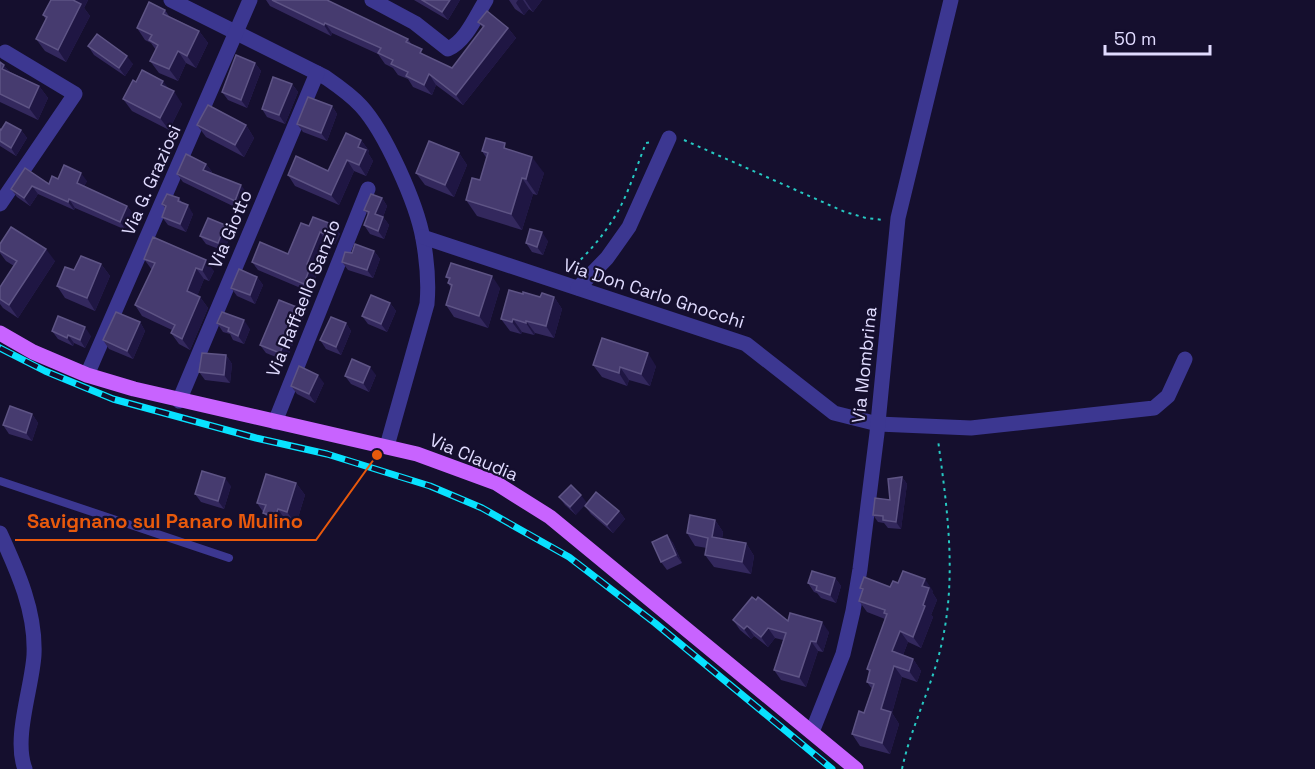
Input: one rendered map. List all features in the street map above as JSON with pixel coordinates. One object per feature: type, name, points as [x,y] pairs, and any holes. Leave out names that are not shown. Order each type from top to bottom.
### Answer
[{"type":"main road","name":"Via Claudia","points":[[0,333],[33,352],[87,375],[179,401],[387,446],[417,454],[496,483],[550,516],[856,769]]},
{"type":"street","points":[[171,0],[317,73],[347,92],[363,107],[386,143],[423,237],[429,285],[427,304],[387,446]]},
{"type":"street","name":"Via G. Graziosi","points":[[87,375],[250,0]]},
{"type":"street","points":[[372,0],[415,23],[448,49],[462,39],[486,0]]},
{"type":"street","name":"Via Mombrina","points":[[812,732],[843,654],[853,611],[878,428],[898,222],[951,0]]},
{"type":"street","points":[[0,204],[75,94],[5,52]]},
{"type":"street","name":"Via Giotto","points":[[179,401],[317,73]]},
{"type":"street","points":[[578,288],[608,258],[629,227],[669,138]]},
{"type":"street","name":"Via Raffaello Sanzio","points":[[275,422],[368,189]]},
{"type":"street","name":"Via Don Carlo Gnocchi","points":[[423,237],[746,344],[834,413],[878,428],[971,428],[1154,408],[1168,396],[1185,359]]},
{"type":"street","points":[[0,533],[20,577],[33,623],[34,656],[22,728],[22,761],[25,769]]},
{"type":"lane","points":[[0,481],[229,558]]},
{"type":"path","points":[[561,272],[570,270],[587,254],[611,224],[646,143],[669,138],[681,138],[844,212],[866,218],[898,222]]},
{"type":"path","points":[[902,769],[942,642],[951,568],[946,502],[937,437]]},
{"type":"building","points":[[51,0],[73,0],[81,4],[58,50],[36,39],[47,17],[43,15]]},
{"type":"building","points":[[272,0],[327,0],[408,39],[406,42],[422,49],[420,53],[452,68],[484,26],[478,22],[487,11],[508,28],[456,95],[429,74],[424,85],[406,76],[408,72],[391,64],[393,60],[378,53],[381,48],[325,23],[324,25]]},
{"type":"building","points":[[422,0],[450,0],[442,12]]},
{"type":"building","points":[[149,2],[165,10],[163,14],[199,31],[187,56],[178,51],[169,69],[150,61],[158,45],[149,40],[152,35],[137,28]]},
{"type":"building","points":[[97,34],[127,56],[119,68],[88,46]]},
{"type":"building","points":[[236,55],[255,63],[241,100],[222,92]]},
{"type":"building","points":[[0,62],[4,65],[2,69],[39,86],[29,108],[0,94]]},
{"type":"building","points":[[142,70],[163,81],[161,85],[174,91],[160,118],[123,99],[133,80],[136,82]]},
{"type":"building","points":[[273,77],[292,84],[279,115],[262,109]]},
{"type":"building","points":[[308,97],[332,106],[321,133],[297,124]]},
{"type":"building","points":[[208,105],[246,125],[235,145],[197,125]]},
{"type":"building","points":[[6,122],[21,130],[11,148],[0,141],[0,129]]},
{"type":"building","points":[[346,133],[361,140],[358,147],[366,150],[359,165],[347,160],[331,195],[288,175],[296,156],[328,171]]},
{"type":"building","points":[[486,138],[505,143],[504,148],[532,157],[526,179],[522,178],[511,214],[466,200],[472,178],[480,180],[488,153],[482,151]]},
{"type":"building","points":[[429,141],[459,153],[445,185],[416,173]]},
{"type":"building","points":[[186,154],[206,164],[203,170],[241,185],[235,201],[177,174]]},
{"type":"building","points":[[64,165],[81,173],[77,183],[127,206],[120,222],[69,199],[68,202],[32,186],[24,198],[11,189],[25,168],[49,184],[52,176],[58,179]]},
{"type":"building","points":[[167,194],[179,198],[178,201],[188,205],[180,224],[162,217],[166,206],[162,204]]},
{"type":"building","points":[[371,194],[382,198],[375,214],[383,217],[378,231],[364,225],[369,212],[364,210]]},
{"type":"building","points":[[313,217],[334,225],[330,236],[320,232],[307,264],[311,265],[304,284],[252,262],[260,242],[288,254],[301,223],[309,226]]},
{"type":"building","points":[[208,218],[225,225],[218,243],[200,236]]},
{"type":"building","points":[[11,227],[46,249],[9,305],[0,299],[0,287],[17,261],[0,251],[0,244]]},
{"type":"building","points":[[530,229],[542,232],[537,247],[526,243]]},
{"type":"building","points":[[153,237],[206,260],[202,270],[196,268],[187,291],[200,297],[182,339],[171,333],[175,325],[135,305],[155,263],[144,259]]},
{"type":"building","points":[[355,244],[374,251],[367,270],[342,262],[345,252],[352,253]]},
{"type":"building","points":[[81,256],[101,264],[87,298],[57,286],[65,267],[74,270]]},
{"type":"building","points":[[451,263],[492,276],[479,316],[446,305],[452,285],[448,283],[450,278],[446,277]]},
{"type":"building","points":[[239,269],[257,277],[250,295],[231,288]]},
{"type":"building","points":[[509,290],[540,297],[542,293],[554,297],[546,326],[526,321],[526,323],[513,319],[512,322],[501,319]]},
{"type":"building","points":[[371,295],[390,303],[381,324],[362,316]]},
{"type":"building","points":[[279,300],[299,308],[280,353],[260,345]]},
{"type":"building","points":[[116,312],[140,322],[127,351],[103,340]]},
{"type":"building","points":[[222,312],[244,320],[238,336],[228,331],[229,328],[217,323]]},
{"type":"building","points":[[58,316],[85,327],[80,340],[68,335],[67,338],[52,331]]},
{"type":"building","points":[[331,317],[346,323],[336,347],[320,340]]},
{"type":"building","points":[[602,338],[648,353],[641,374],[620,367],[619,373],[593,365]]},
{"type":"building","points":[[202,353],[226,355],[224,375],[199,372]]},
{"type":"building","points":[[352,359],[370,367],[363,383],[345,376]]},
{"type":"building","points":[[299,366],[318,375],[309,394],[291,386]]},
{"type":"building","points":[[10,406],[32,414],[26,433],[3,425]]},
{"type":"building","points":[[202,471],[225,478],[218,501],[195,494]]},
{"type":"building","points":[[266,474],[296,483],[287,512],[278,509],[275,517],[263,513],[266,505],[257,503]]},
{"type":"building","points":[[902,477],[896,522],[883,520],[883,516],[873,515],[875,498],[890,500],[888,479]]},
{"type":"building","points":[[571,485],[581,495],[570,507],[559,497]]},
{"type":"building","points":[[596,492],[619,511],[607,525],[585,506]]},
{"type":"building","points":[[690,515],[715,520],[712,537],[746,543],[742,562],[705,555],[708,538],[687,533]]},
{"type":"building","points":[[667,535],[676,555],[661,562],[652,542]]},
{"type":"building","points":[[812,571],[835,578],[830,595],[816,590],[817,586],[808,583]]},
{"type":"building","points":[[903,571],[925,579],[922,586],[929,588],[913,637],[900,631],[892,651],[913,659],[909,671],[894,666],[881,709],[891,712],[882,743],[852,734],[859,711],[864,713],[874,684],[867,682],[870,670],[867,669],[887,614],[884,613],[885,610],[859,601],[863,589],[860,588],[864,577],[890,587],[893,581],[898,583]]},
{"type":"building","points":[[752,597],[756,600],[758,597],[788,621],[790,613],[822,622],[816,642],[811,641],[799,677],[774,670],[786,633],[768,628],[761,637],[747,626],[744,629],[733,620]]},
{"type":"railway","points":[[0,348],[45,371],[113,399],[256,438],[327,454],[430,486],[482,508],[569,557],[655,623],[832,769]]},
{"type":"place","name":"Savignano sul Panaro Mulino","points":[[377,455]]}]
